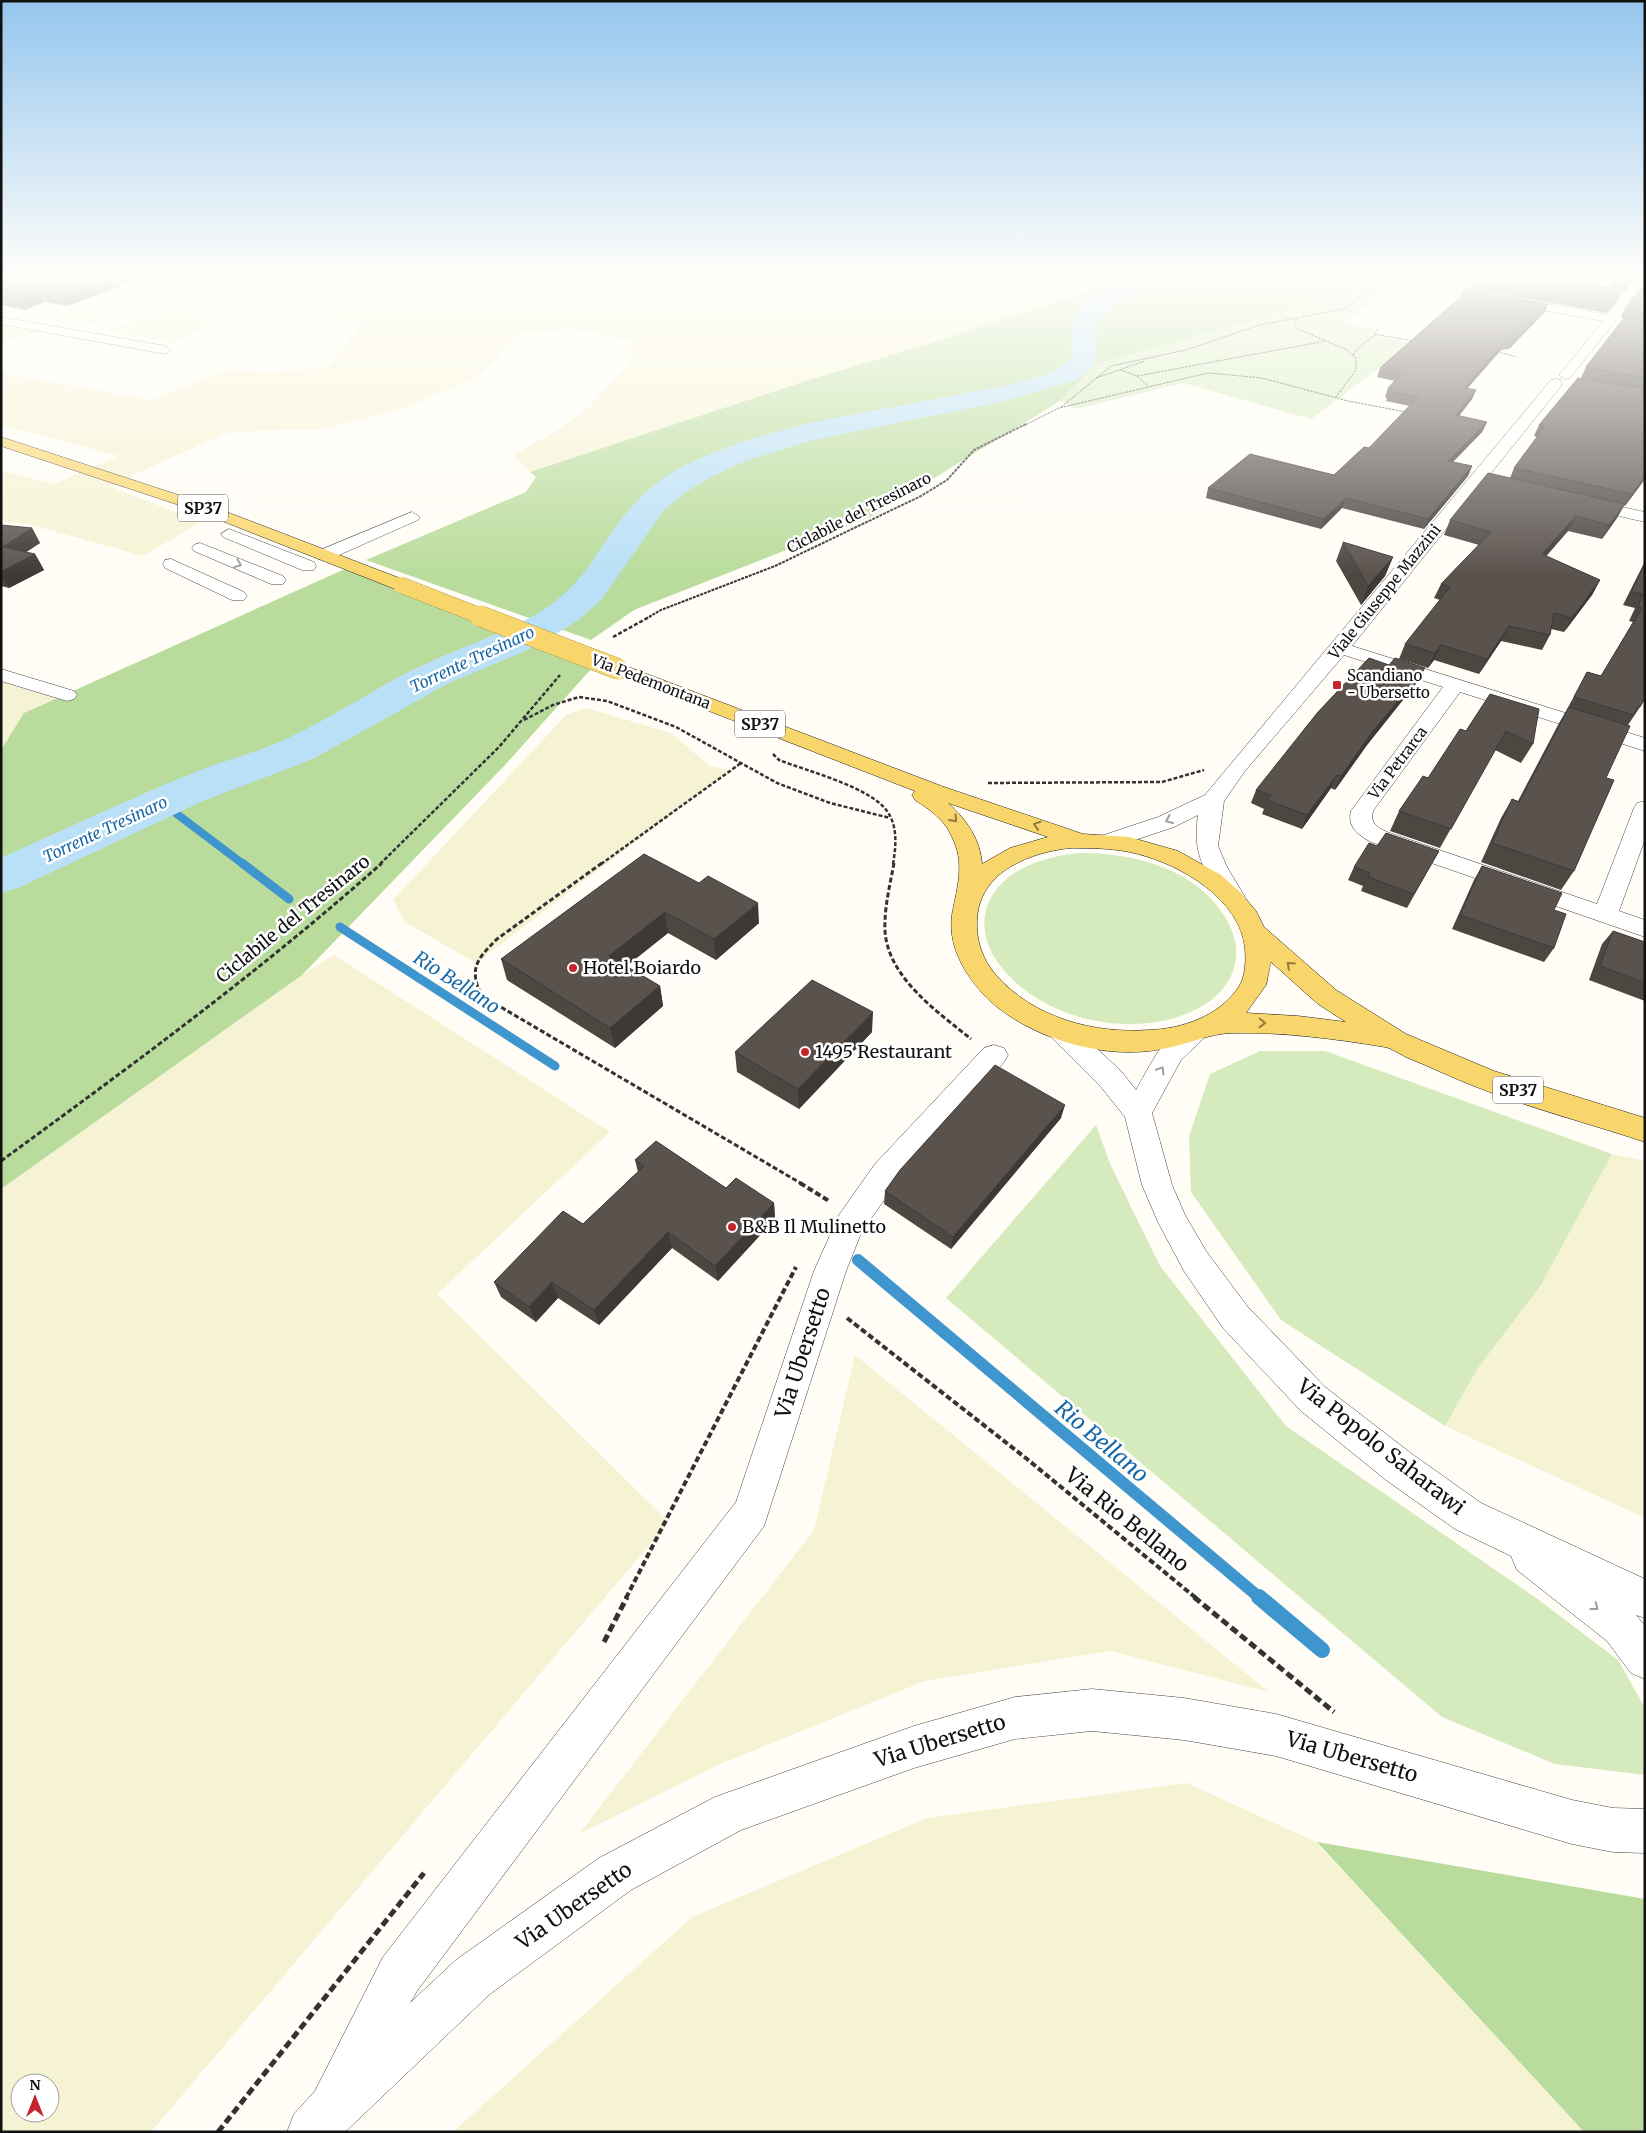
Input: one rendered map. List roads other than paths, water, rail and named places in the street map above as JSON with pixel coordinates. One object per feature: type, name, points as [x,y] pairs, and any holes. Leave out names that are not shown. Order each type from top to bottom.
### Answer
[{"type":"main road","name":"SP37","points":[[1,441],[200,507],[324,555]]},
{"type":"main road","name":"Via Pedemontana","points":[[324,555],[902,779],[1084,841]]},
{"type":"main road","name":"Via Pedemontana","points":[[902,779],[945,810],[961,827],[970,848],[972,869],[970,894],[962,922],[963,937],[976,967],[987,982],[1012,1004],[1058,1028],[1089,1036],[1129,1041],[1152,1041],[1204,1028],[1240,1022],[1304,1025],[1396,1041]]},
{"type":"main road","name":"Via Pedemontana","points":[[970,894],[983,876],[1002,861],[1034,847],[1051,843],[1109,841],[1148,849],[1186,864],[1220,886],[1245,913],[1254,932],[1259,960],[1254,983],[1241,1003],[1204,1028]]},
{"type":"main road","name":"Via Pedemontana","points":[[1254,932],[1327,997],[1396,1041],[1485,1079],[1645,1130]]},
{"type":"street","name":"Viale Giuseppe Mazzini","points":[[1234,899],[1215,867],[1207,846],[1209,817],[1213,800],[1238,767],[1340,648],[1487,482],[1563,377]]},
{"type":"street","points":[[1569,500],[1645,517]]},
{"type":"street","points":[[324,555],[412,517]]},
{"type":"street","points":[[222,537],[301,569]]},
{"type":"street","points":[[186,556],[277,580]]},
{"type":"street","points":[[186,556],[260,587]]},
{"type":"street","points":[[186,556],[238,596]]},
{"type":"street","points":[[1340,648],[1645,745]]},
{"type":"street","points":[[1,675],[67,695]]},
{"type":"street","name":"Via Petrarca","points":[[1455,685],[1362,811],[1359,819],[1362,826],[1379,838],[1605,915]]},
{"type":"street","name":"Viale Giuseppe Mazzini","points":[[1109,841],[1166,822],[1213,800]]},
{"type":"street","points":[[1645,808],[1605,915],[1645,929]]},
{"type":"street","name":"Via Popolo Saharawi","points":[[1058,1028],[1111,1079],[1138,1112],[1157,1185],[1173,1222],[1195,1261],[1235,1317],[1313,1399],[1399,1467],[1468,1516],[1645,1599]]},
{"type":"street","points":[[1138,1112],[1171,1053],[1204,1028]]},
{"type":"street","name":"Via Ubersetto","points":[[321,2121],[400,1974],[751,1513],[816,1277],[837,1216],[886,1173],[994,1055]]},
{"type":"street","points":[[1487,1525],[1621,1627],[1645,1659]]},
{"type":"street","name":"Via Ubersetto","points":[[321,2121],[473,1977],[615,1874],[730,1812],[914,1747],[1015,1718],[1092,1710],[1184,1719],[1276,1735],[1572,1822],[1614,1830],[1645,1831]]},
{"type":"waterway","name":"Torrente Tresinaro","points":[[1,877],[187,791],[298,750],[435,675],[523,638],[579,602],[599,581],[629,532],[651,504],[675,485],[702,469],[735,455],[804,433],[947,406],[1004,393],[1060,377]]},
{"type":"waterway","name":"Rio Bellano","points":[[161,802],[243,864]]},
{"type":"waterway","name":"Rio Bellano","points":[[242,863],[289,899]]},
{"type":"waterway","name":"Rio Bellano","points":[[340,927],[555,1066]]},
{"type":"waterway","name":"Rio Bellano","points":[[858,1260],[1260,1598]]},
{"type":"waterway","name":"Rio Bellano","points":[[1259,1597],[1322,1650]]},
{"type":"place","name":"Scandiano - Ubersetto","points":[[1337,685]]},
{"type":"place","name":"Hotel Boiardo","points":[[573,968]]},
{"type":"place","name":"1495 Restaurant","points":[[805,1052]]},
{"type":"place","name":"B&B Il Mulinetto","points":[[732,1227]]}]
